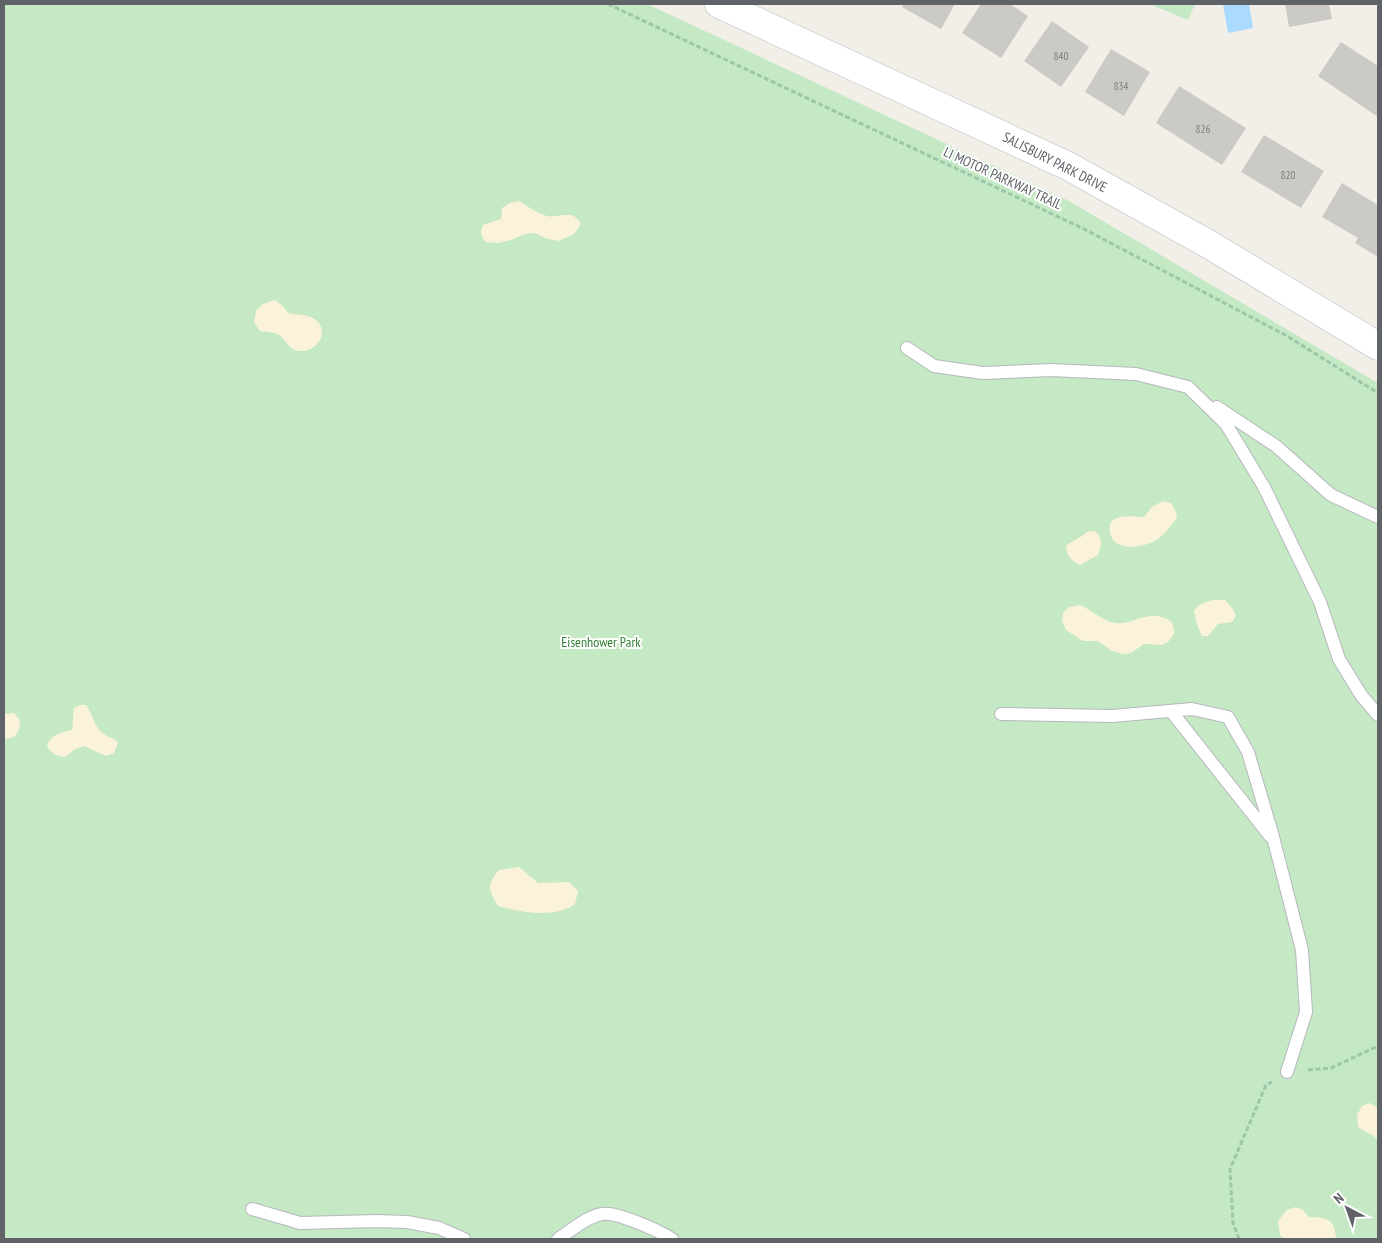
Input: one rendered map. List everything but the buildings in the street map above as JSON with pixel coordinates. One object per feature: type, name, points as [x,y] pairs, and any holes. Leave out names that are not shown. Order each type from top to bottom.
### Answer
[{"type":"main road","name":"SALISBURY PARK DRIVE","points":[[719,4],[1068,166],[1210,245],[1378,346]]},
{"type":"lane","points":[[907,348],[934,366],[983,373],[1051,370],[1136,374],[1188,387],[1276,446],[1331,494],[1378,518]]},
{"type":"lane","points":[[1188,387],[1226,424],[1264,487],[1320,602],[1339,659],[1361,695],[1378,716]]},
{"type":"lane","points":[[1001,714],[1112,716],[1192,709],[1228,717],[1248,752],[1302,950],[1306,1012],[1287,1072]]},
{"type":"lane","points":[[1170,711],[1274,842]]},
{"type":"lane","points":[[252,1209],[300,1223],[407,1222],[439,1228],[464,1239]]},
{"type":"lane","points":[[558,1239],[587,1220],[604,1213],[628,1219],[661,1232],[672,1239]]},
{"type":"path","name":"LI MOTOR PARKWAY TRAIL","points":[[608,4],[1084,229],[1287,336],[1378,392]]},
{"type":"path","points":[[1240,1239],[1233,1222],[1230,1168],[1266,1086],[1287,1072],[1331,1068],[1378,1046]]},
{"type":"green space","name":"Eisenhower Park","points":[[4,4],[647,4],[1069,201],[1378,383],[1378,1239],[4,1239]]},
{"type":"green space","points":[[1150,4],[1195,4],[1188,20]]},
{"type":"sand","points":[[519,201],[544,215],[573,216],[581,224],[574,234],[558,241],[535,233],[525,234],[498,243],[486,242],[481,234],[483,225],[501,219],[502,208],[510,203]]},
{"type":"sand","points":[[275,300],[288,313],[308,316],[318,322],[322,332],[319,342],[315,346],[306,351],[296,351],[277,334],[260,331],[254,322],[256,311],[263,304]]},
{"type":"sand","points":[[1163,501],[1171,503],[1177,518],[1166,532],[1158,539],[1145,545],[1130,547],[1116,543],[1112,538],[1110,529],[1113,520],[1124,516],[1144,517],[1152,507]]},
{"type":"sand","points":[[1095,531],[1101,542],[1098,555],[1080,565],[1070,558],[1066,546],[1087,532]]},
{"type":"sand","points":[[1212,600],[1225,600],[1236,616],[1232,622],[1218,624],[1208,636],[1202,636],[1194,611],[1199,605]]},
{"type":"sand","points":[[1080,605],[1111,622],[1124,623],[1150,616],[1165,618],[1172,624],[1174,634],[1169,641],[1162,645],[1144,644],[1131,653],[1124,654],[1112,651],[1098,641],[1083,641],[1066,630],[1062,621],[1063,613],[1069,607]]},
{"type":"sand","points":[[86,705],[99,729],[118,743],[114,753],[106,756],[84,746],[75,749],[65,757],[54,754],[49,749],[47,746],[54,736],[72,730],[74,708]]},
{"type":"sand","points":[[14,713],[20,720],[19,730],[14,737],[4,739],[4,714]]},
{"type":"sand","points":[[519,867],[538,883],[569,882],[578,891],[575,904],[567,909],[547,913],[527,912],[498,906],[492,896],[490,887],[492,879],[499,870]]},
{"type":"sand","points":[[1369,1103],[1378,1108],[1378,1140],[1358,1127],[1357,1115],[1362,1106]]},
{"type":"sand","points":[[1296,1207],[1303,1210],[1309,1217],[1329,1220],[1334,1227],[1336,1239],[1283,1239],[1280,1235],[1278,1221],[1287,1210]]},
{"type":"water","points":[[1223,4],[1249,4],[1253,28],[1228,33]]}]
